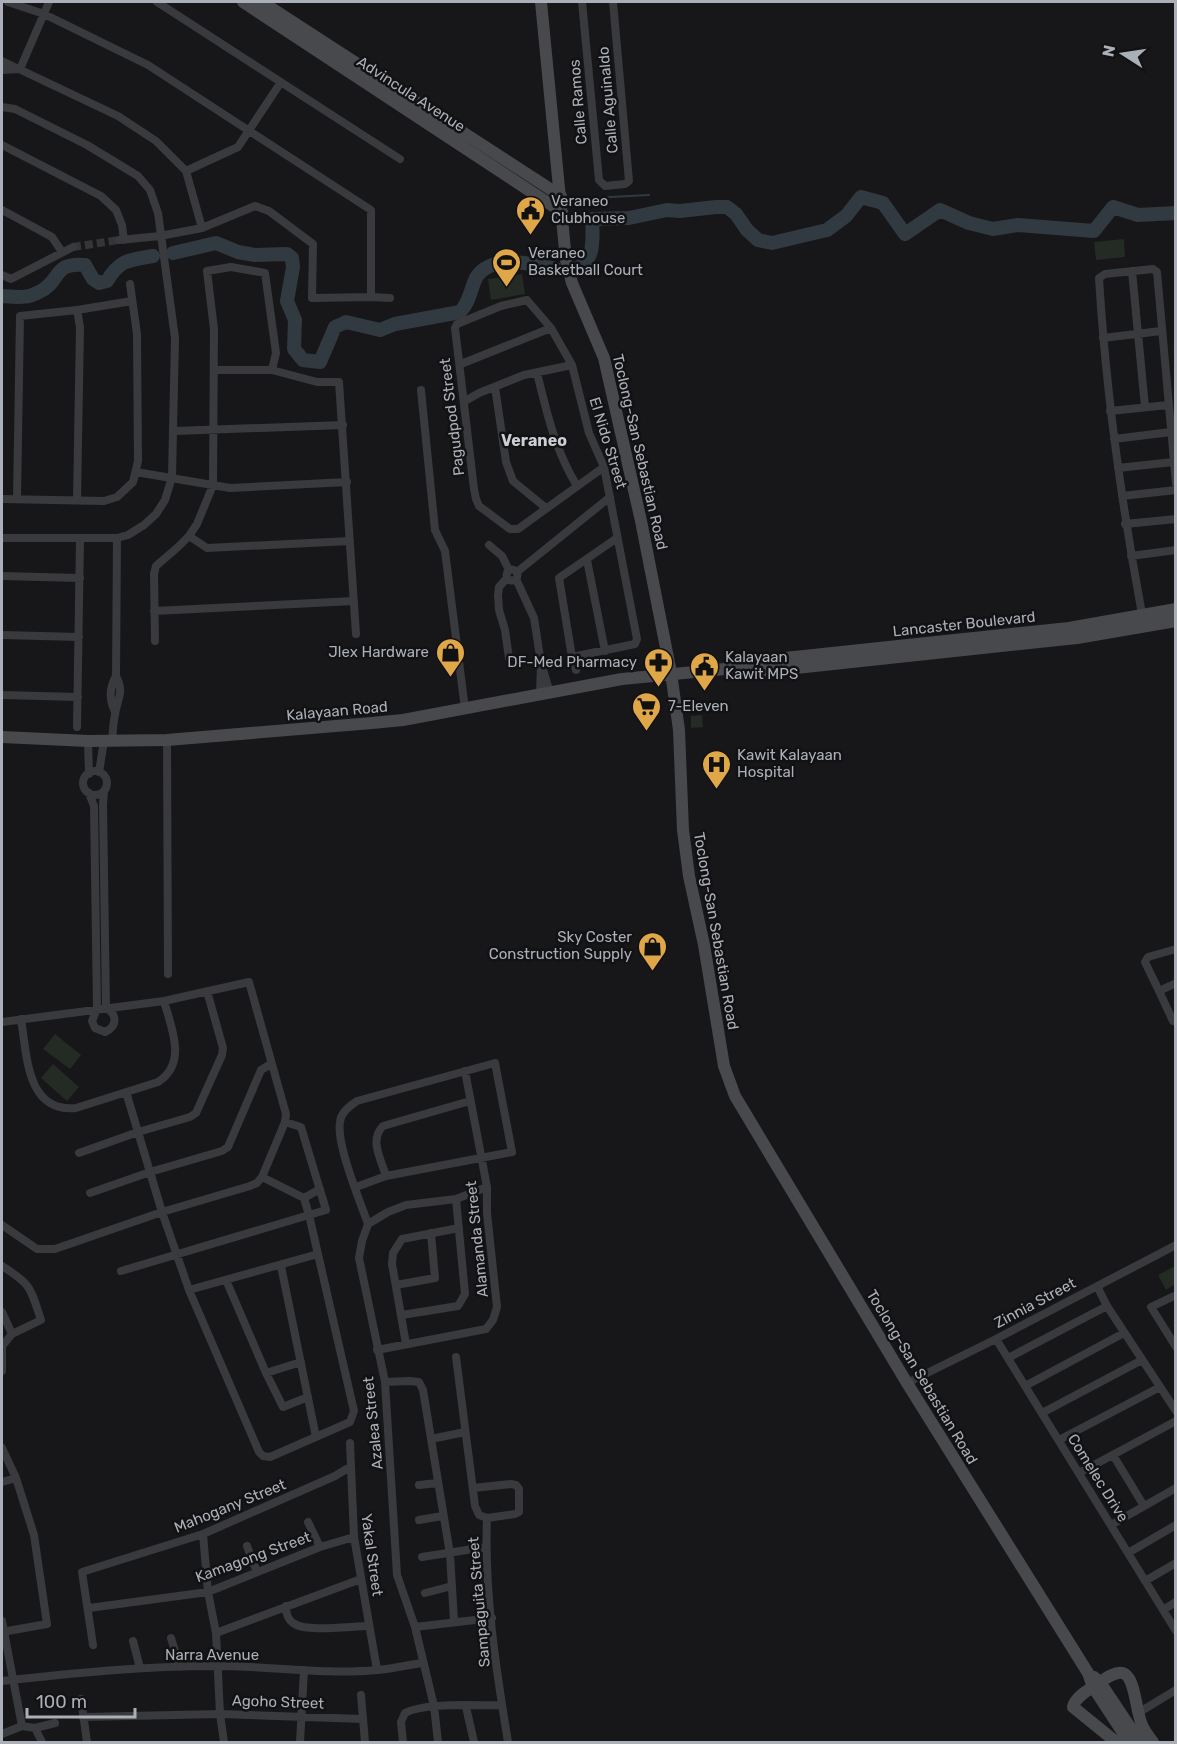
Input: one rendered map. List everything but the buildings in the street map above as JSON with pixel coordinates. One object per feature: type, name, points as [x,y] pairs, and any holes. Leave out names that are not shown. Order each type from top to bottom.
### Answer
[{"type":"main road","name":"Advincula Avenue","points":[[243,2],[561,196]]},
{"type":"main road","name":"Advincula Avenue","points":[[262,2],[562,212]]},
{"type":"main road","name":"Toclong-San Sebastian Road","points":[[541,2],[569,272],[604,358],[626,448],[671,674],[679,730],[683,830],[689,876],[704,945],[724,1066],[735,1096],[907,1383],[1097,1684]]},
{"type":"main road","name":"Lancaster Boulevard","points":[[671,674],[756,666],[766,660],[1069,628],[1176,609]]},
{"type":"main road","name":"Lancaster Boulevard","points":[[756,666],[768,671],[1077,638],[1176,621]]},
{"type":"main road","name":"Kalayaan Road","points":[[2,737],[88,741],[167,740],[403,720],[622,679],[671,674]]},
{"type":"main road","points":[[1116,1743],[1073,1707],[1075,1701],[1116,1673],[1125,1674],[1131,1684],[1142,1727],[1153,1743]]},
{"type":"main road","points":[[1097,1684],[1129,1743]]},
{"type":"main road","points":[[1097,1684],[1140,1743]]},
{"type":"street","points":[[8,2],[44,14],[148,65],[371,210],[371,297]]},
{"type":"street","points":[[20,69],[50,2]]},
{"type":"street","points":[[157,2],[165,5],[400,159]]},
{"type":"street","name":"Calle Ramos","points":[[582,2],[599,180],[605,186],[615,185]]},
{"type":"street","name":"Calle Aguinaldo","points":[[613,2],[628,181],[625,184],[615,185]]},
{"type":"street","points":[[2,62],[118,116],[156,141],[186,171],[202,228]]},
{"type":"street","points":[[2,70],[20,69]]},
{"type":"street","points":[[186,171],[238,147],[281,82]]},
{"type":"street","points":[[2,107],[15,109],[87,145],[138,176],[150,190],[158,213],[175,338],[172,477],[165,500],[156,514],[128,535],[117,538],[2,538]]},
{"type":"street","points":[[2,145],[101,196],[116,210],[122,225],[121,240],[202,228],[255,206],[269,212],[313,244],[312,298],[390,298]]},
{"type":"street","points":[[2,210],[52,237],[62,252]]},
{"type":"street","points":[[2,274],[11,279],[17,277],[73,247]]},
{"type":"street","points":[[154,641],[156,566],[189,536],[197,524],[213,485],[214,329],[207,271],[231,267],[265,273],[276,353],[272,370]]},
{"type":"street","points":[[1142,614],[1125,524],[1110,411],[1099,278],[1104,274],[1153,269],[1157,272],[1176,484]]},
{"type":"street","points":[[1132,271],[1145,407]]},
{"type":"street","points":[[2,499],[105,501],[124,493],[133,482],[136,472],[137,334],[130,284]]},
{"type":"street","name":"El Nido Street","points":[[456,326],[501,306],[528,300],[551,328],[572,365],[589,433],[604,467],[636,642],[605,651]]},
{"type":"street","points":[[17,499],[20,316],[132,301]]},
{"type":"street","points":[[76,310],[80,327],[77,500]]},
{"type":"street","name":"Pagudpod Street","points":[[456,326],[474,489],[479,506],[510,529],[518,529],[546,508]]},
{"type":"street","points":[[460,364],[551,328]]},
{"type":"street","points":[[1103,338],[1161,331]]},
{"type":"street","points":[[465,401],[524,375],[572,365]]},
{"type":"street","points":[[215,370],[272,370],[316,382],[339,382],[356,634]]},
{"type":"street","points":[[537,373],[556,447],[563,464],[577,486]]},
{"type":"street","points":[[495,387],[506,462],[513,481],[546,508],[604,467]]},
{"type":"street","points":[[421,390],[435,530],[445,550],[465,709]]},
{"type":"street","points":[[1110,411],[1168,405]]},
{"type":"street","points":[[174,431],[343,425]]},
{"type":"street","points":[[1114,439],[1171,432]]},
{"type":"street","points":[[1118,468],[1173,462]]},
{"type":"street","points":[[136,472],[230,488],[347,482]]},
{"type":"street","points":[[1122,496],[1176,490]]},
{"type":"street","points":[[509,658],[499,610],[499,587],[610,497]]},
{"type":"street","points":[[1125,524],[1176,519]]},
{"type":"street","points":[[189,536],[207,548],[350,542]]},
{"type":"street","points":[[77,727],[80,538]]},
{"type":"street","points":[[99,772],[115,712],[110,701],[111,685],[116,676],[117,538]]},
{"type":"street","points":[[576,670],[559,578],[617,538]]},
{"type":"street","points":[[489,545],[502,556],[534,618],[545,694]]},
{"type":"street","points":[[1131,556],[1176,550]]},
{"type":"street","points":[[572,657],[605,651],[587,560]]},
{"type":"street","points":[[2,576],[80,578]]},
{"type":"street","points":[[154,611],[354,601]]},
{"type":"street","points":[[2,635],[79,636]]},
{"type":"street","points":[[2,695],[78,697]]},
{"type":"street","points":[[167,740],[168,975]]},
{"type":"street","points":[[88,741],[88,774],[83,783],[94,806],[101,1009]]},
{"type":"street","points":[[88,774],[99,772]]},
{"type":"street","points":[[99,772],[107,780],[103,804],[101,1009]]},
{"type":"street","points":[[89,793],[99,795],[104,791]]},
{"type":"street","points":[[1175,1022],[1145,962],[1148,957],[1176,949]]},
{"type":"street","points":[[2,1022],[164,1000],[249,982],[286,1114],[285,1122],[262,1177],[250,1186],[162,1212],[55,1249],[37,1249],[2,1227]]},
{"type":"street","points":[[1159,991],[1176,983]]},
{"type":"street","points":[[79,1153],[190,1117],[201,1106],[223,1048],[207,991]]},
{"type":"street","points":[[21,1019],[32,1084],[38,1094],[56,1107],[76,1108],[158,1082],[170,1071],[176,1043],[164,1000]]},
{"type":"street","points":[[356,1187],[386,1176],[512,1152],[495,1063],[357,1101],[345,1110],[339,1121],[340,1139],[368,1224],[406,1205],[456,1199],[487,1187]]},
{"type":"street","points":[[90,1193],[150,1172],[222,1152],[228,1147],[261,1070],[271,1064]]},
{"type":"street","name":"Alamanda Street","points":[[378,1350],[486,1329],[493,1320],[498,1307],[487,1213],[487,1187],[465,1071]]},
{"type":"street","points":[[126,1092],[162,1212],[189,1290],[259,1452],[263,1456],[270,1457],[350,1422],[354,1411],[304,1198],[262,1177]]},
{"type":"street","points":[[386,1176],[375,1139],[377,1132],[383,1126],[470,1101]]},
{"type":"street","points":[[121,1271],[326,1210],[302,1127],[285,1122]]},
{"type":"street","points":[[304,1198],[320,1189]]},
{"type":"street","points":[[402,1314],[458,1306],[465,1294],[456,1199]]},
{"type":"street","name":"Azalea Street","points":[[368,1224],[359,1258],[385,1382],[397,1575],[415,1627],[434,1706],[438,1743]]},
{"type":"street","points":[[406,1344],[392,1264],[393,1253],[402,1239],[459,1228]]},
{"type":"street","points":[[396,1285],[435,1278],[431,1233]]},
{"type":"street","name":"Zinnia Street","points":[[907,1383],[1176,1245]]},
{"type":"street","points":[[189,1290],[318,1254]]},
{"type":"street","points":[[2,1266],[24,1281],[31,1291],[41,1320],[12,1334],[2,1345],[2,1371]]},
{"type":"street","points":[[281,1266],[316,1437]]},
{"type":"street","points":[[226,1281],[283,1407],[308,1397]]},
{"type":"street","points":[[1097,1286],[1124,1333],[1176,1411]]},
{"type":"street","points":[[1176,1295],[1152,1307],[1176,1347]]},
{"type":"street","points":[[1008,1358],[1107,1305]]},
{"type":"street","points":[[2,1311],[12,1334]]},
{"type":"street","points":[[1025,1386],[1124,1333]]},
{"type":"street","name":"Comelec Drive","points":[[996,1339],[1176,1631]]},
{"type":"street","name":"Sampaguita Street","points":[[456,1357],[475,1506],[479,1515],[487,1518],[486,1546],[492,1618],[508,1743]]},
{"type":"street","points":[[1042,1413],[1142,1360]]},
{"type":"street","points":[[266,1373],[301,1362]]},
{"type":"street","points":[[385,1382],[419,1382],[423,1390],[450,1554],[454,1621]]},
{"type":"street","points":[[1059,1440],[1160,1387]]},
{"type":"street","points":[[1079,1473],[1176,1421]]},
{"type":"street","points":[[430,1439],[465,1432]]},
{"type":"street","name":"Yakal Street","points":[[350,1443],[354,1537],[377,1670]]},
{"type":"street","points":[[2,1448],[16,1478],[34,1535],[47,1624],[3,1632]]},
{"type":"street","points":[[1113,1455],[1144,1506]]},
{"type":"street","name":"Mahogany Street","points":[[89,1608],[82,1572],[203,1534],[335,1476],[350,1467]]},
{"type":"street","points":[[2,1482],[16,1478]]},
{"type":"street","points":[[419,1485],[438,1483]]},
{"type":"street","points":[[473,1488],[511,1484],[516,1485],[519,1489],[519,1512],[487,1518]]},
{"type":"street","points":[[1111,1525],[1176,1488]]},
{"type":"street","points":[[419,1520],[442,1516]]},
{"type":"street","points":[[308,1522],[320,1547]]},
{"type":"street","points":[[1128,1553],[1176,1525]]},
{"type":"street","points":[[203,1534],[208,1592],[216,1633],[220,1714],[224,1743]]},
{"type":"street","name":"Kamagong Street","points":[[89,1608],[208,1592],[320,1547],[354,1537]]},
{"type":"street","points":[[248,1546],[257,1572]]},
{"type":"street","points":[[422,1557],[486,1546]]},
{"type":"street","points":[[1145,1581],[1176,1563]]},
{"type":"street","points":[[216,1633],[361,1579]]},
{"type":"street","points":[[425,1593],[452,1586]]},
{"type":"street","points":[[1163,1610],[1176,1602]]},
{"type":"street","points":[[285,1606],[287,1616],[292,1623],[303,1628],[369,1626]]},
{"type":"street","points":[[89,1608],[93,1645]]},
{"type":"street","points":[[415,1627],[492,1618]]},
{"type":"street","points":[[2,1620],[22,1726]]},
{"type":"street","points":[[171,1638],[180,1667]]},
{"type":"street","points":[[133,1641],[140,1668]]},
{"type":"street","name":"Narra Avenue","points":[[2,1681],[88,1671],[140,1668],[218,1666],[304,1670],[377,1670],[422,1663]]},
{"type":"street","points":[[300,1743],[304,1670]]},
{"type":"street","points":[[1138,1713],[1176,1690]]},
{"type":"street","points":[[361,1695],[365,1743]]},
{"type":"street","points":[[81,1699],[87,1743]]},
{"type":"street","points":[[403,1743],[401,1722],[405,1713],[413,1709],[434,1706],[502,1705]]},
{"type":"street","points":[[466,1707],[474,1743]]},
{"type":"street","name":"Agoho Street","points":[[83,1718],[220,1714],[363,1719]]},
{"type":"street","points":[[2,1734],[22,1726],[35,1728],[55,1723]]},
{"type":"street","points":[[35,1728],[42,1743]]},
{"type":"shaded area","points":[[1124,239],[1125,257],[1096,260],[1094,242]]},
{"type":"shaded area","name":"Veraneo Basketball Court","points":[[522,274],[525,294],[491,300],[488,279]]},
{"type":"shaded area","points":[[702,715],[703,727],[691,728],[691,716]]},
{"type":"shaded area","points":[[55,1034],[81,1055],[70,1069],[43,1049]]},
{"type":"shaded area","points":[[53,1064],[79,1087],[67,1101],[41,1078]]},
{"type":"shaded area","points":[[1175,1266],[1175,1284],[1166,1290],[1158,1275]]},
{"type":"waterway","points":[[571,199],[649,195]]},
{"type":"waterway","points":[[571,271],[589,257],[592,243],[592,219],[629,218],[667,210],[727,207],[758,240],[772,243],[827,230],[846,216],[861,197],[883,203],[905,234],[940,210],[969,223],[993,229],[1018,225],[1094,231],[1113,207],[1138,215],[1176,213]]},
{"type":"waterway","points":[[173,253],[216,243],[238,252],[255,255],[287,254],[292,258],[293,267],[287,301],[295,320],[294,349],[303,360],[320,362],[335,327],[346,322],[380,330],[395,324],[460,312],[468,300],[476,278],[491,265],[513,262],[556,269]]},
{"type":"waterway","points":[[2,296],[30,296],[46,288],[67,266],[85,265],[93,279],[99,283],[107,281],[121,264],[153,256]]},
{"type":"tunnel","points":[[73,247],[119,240]]},
{"type":"place","name":"Veraneo Clubhouse","points":[[530,236]]},
{"type":"place","name":"Veraneo Basketball Court","points":[[507,288]]},
{"type":"place","name":"Jlex Hardware","points":[[450,678]]},
{"type":"place","name":"DF-Med Pharmacy","points":[[658,688]]},
{"type":"place","name":"Kalayaan Kawit MPS","points":[[704,692]]},
{"type":"place","name":"7-Eleven","points":[[647,732]]},
{"type":"place","name":"Kawit Kalayaan Hospital","points":[[716,790]]},
{"type":"place","name":"Sky Coster Construction Supply","points":[[653,972]]},
{"type":"district","name":"Veraneo","points":[[534,440]]}]
